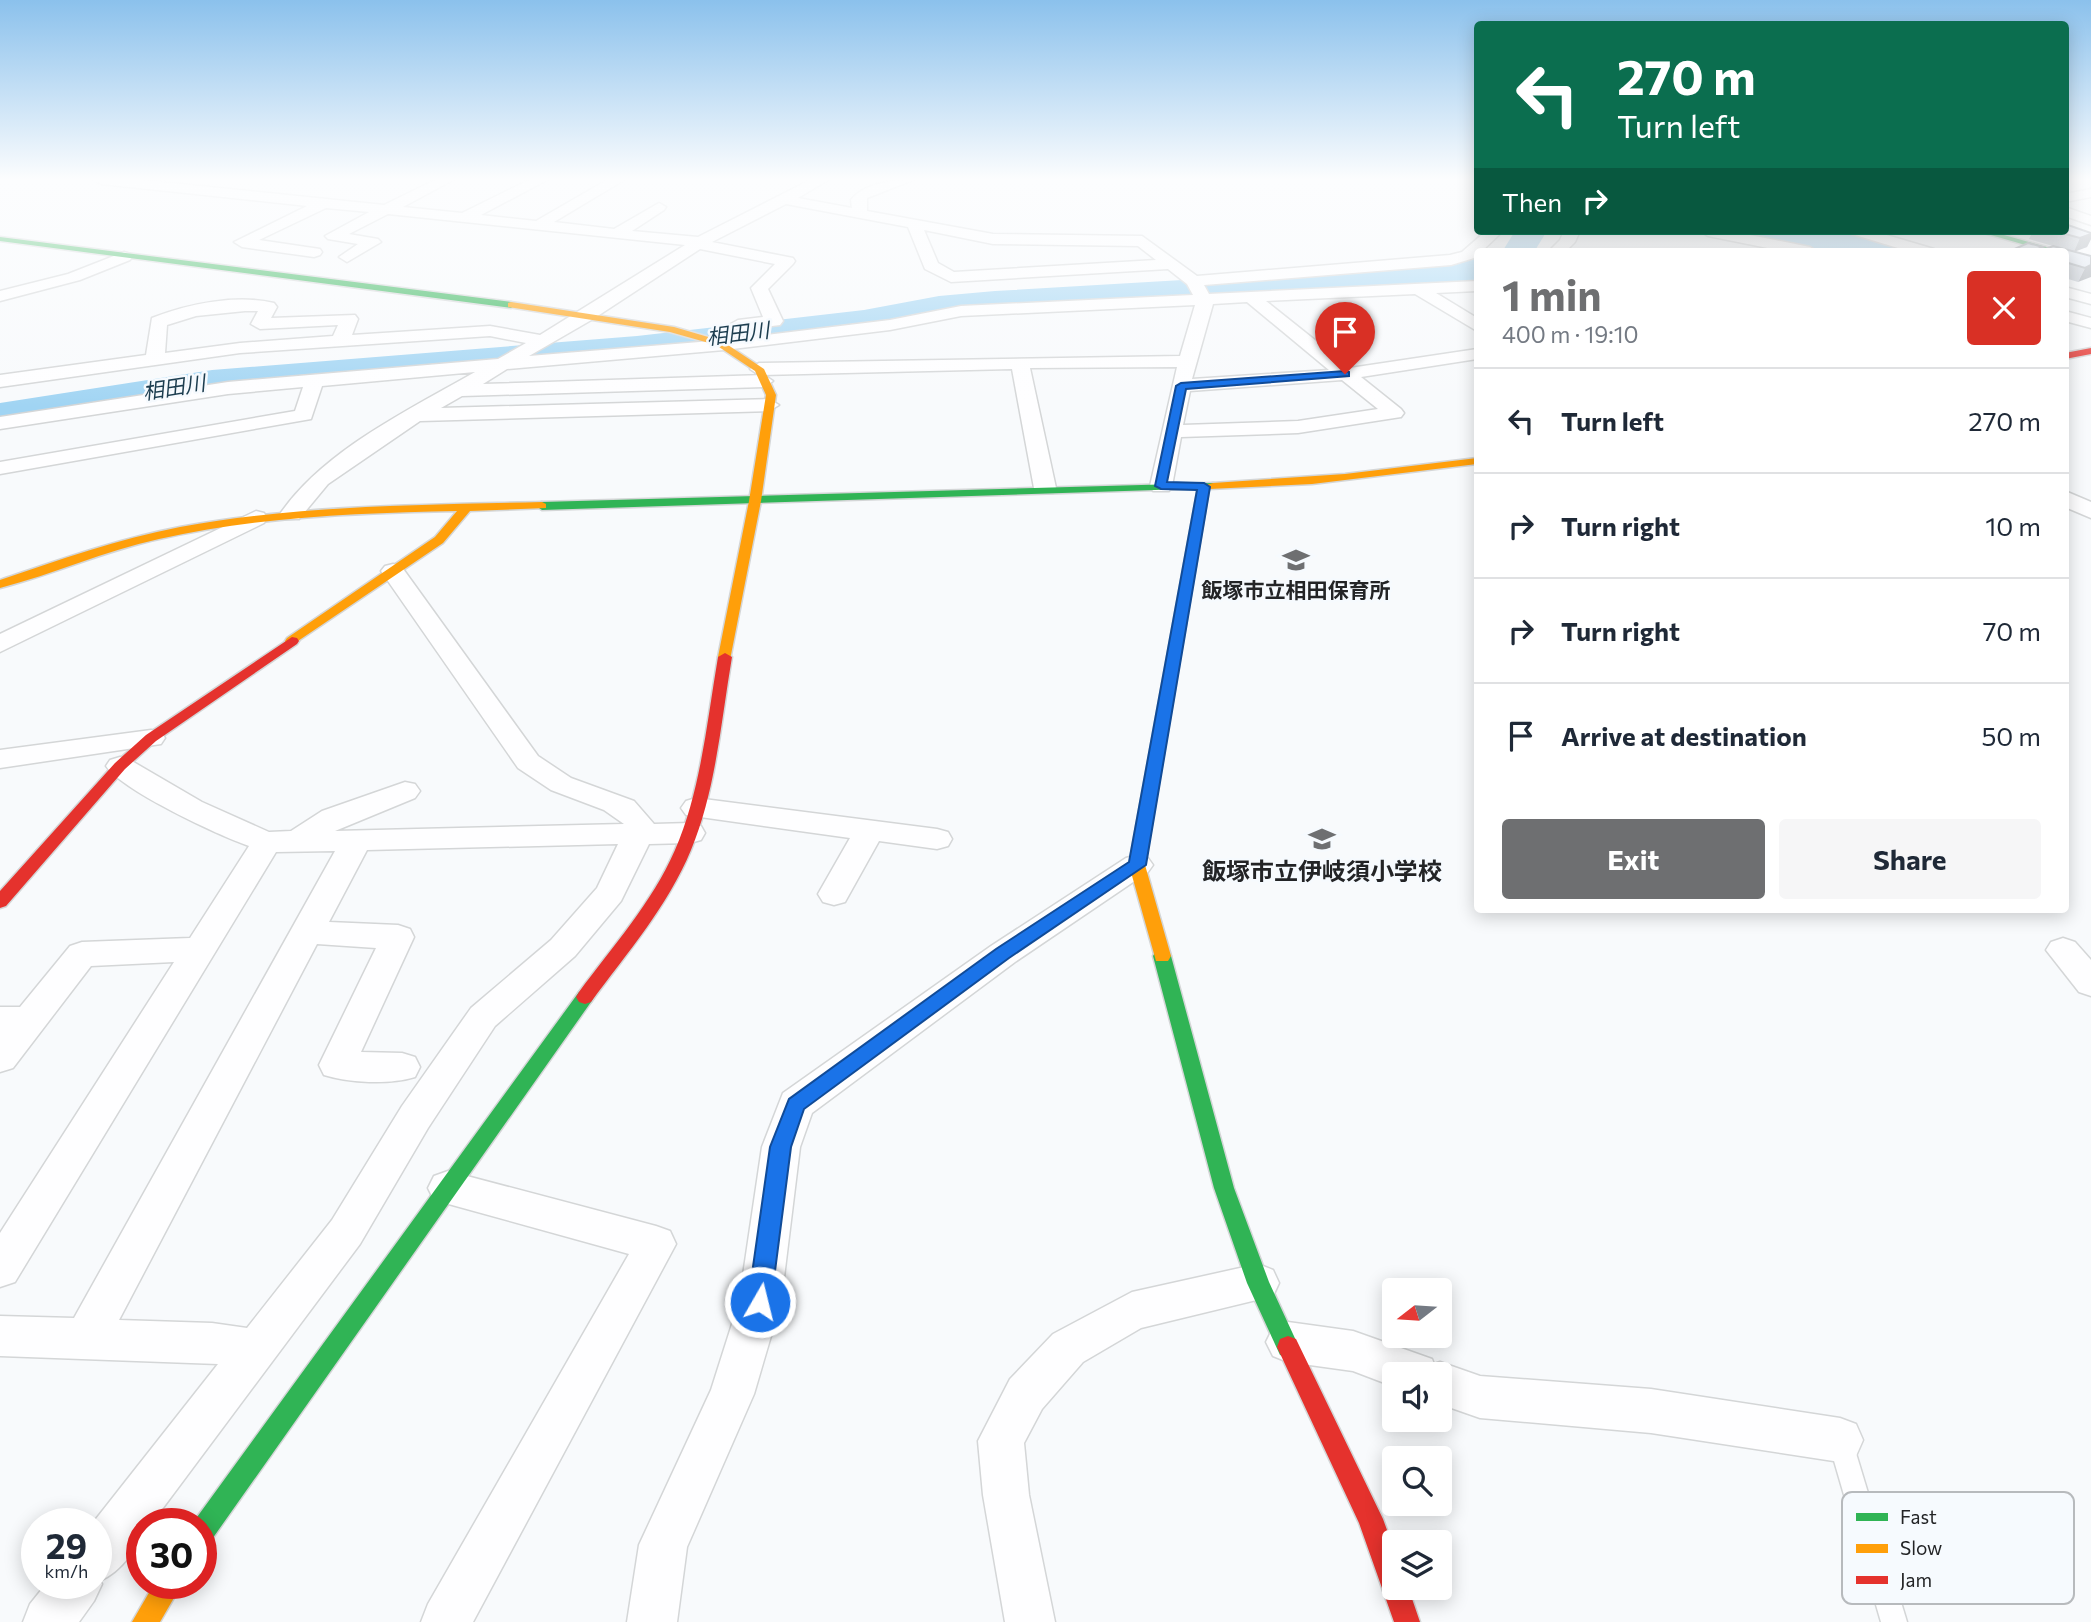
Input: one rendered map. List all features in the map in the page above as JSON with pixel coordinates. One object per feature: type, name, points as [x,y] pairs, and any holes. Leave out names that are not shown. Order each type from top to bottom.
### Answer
[{"type":"main road","points":[[115,256],[587,315],[687,333],[722,344],[762,375],[771,395],[755,501],[693,821],[677,864],[660,892],[217,1511]]},
{"type":"main road","points":[[2069,355],[2091,351]]},
{"type":"main road","points":[[0,584],[138,540],[291,514],[755,501],[1045,488],[1204,487],[1336,479],[1474,461]]},
{"type":"main road","points":[[1204,487],[1137,865],[1223,1188],[1258,1283],[1370,1519],[1407,1622]]},
{"type":"main road","points":[[0,902],[11,878],[151,737],[439,540],[465,509]]},
{"type":"main road","points":[[145,1622],[160,1599]]},
{"type":"street","points":[[291,514],[320,479],[416,415],[587,315],[678,256]]},
{"type":"street","points":[[687,333],[774,321],[759,288],[788,263],[764,256]]},
{"type":"street","points":[[927,256],[931,266],[951,277],[1016,256],[1171,264]]},
{"type":"street","points":[[1161,256],[1193,281],[1205,301],[1181,386],[1161,486]]},
{"type":"street","points":[[1193,281],[1451,260],[1466,256]]},
{"type":"street","points":[[0,296],[74,277],[124,257]]},
{"type":"street","points":[[0,423],[159,397],[722,344],[890,325],[961,310],[1205,301],[1474,286]]},
{"type":"street","points":[[1420,290],[1474,324]]},
{"type":"street","points":[[2069,293],[2091,299]]},
{"type":"street","points":[[1172,431],[1298,427],[1394,413],[1252,298]]},
{"type":"street","points":[[155,360],[158,322],[171,316],[239,307],[268,307],[260,324],[349,319],[340,342]]},
{"type":"street","points":[[2069,317],[2091,323]]},
{"type":"street","points":[[0,381],[240,348],[490,331],[536,345]]},
{"type":"street","points":[[1181,386],[1345,374],[1474,354]]},
{"type":"street","points":[[460,390],[1020,363],[1189,361]]},
{"type":"street","points":[[1020,363],[1045,488]]},
{"type":"street","points":[[0,468],[304,415],[314,381]]},
{"type":"street","points":[[416,415],[769,405]]},
{"type":"street","points":[[2069,500],[2091,511]]},
{"type":"street","points":[[0,644],[256,518]]},
{"type":"street","points":[[112,1537],[346,1232],[415,1117],[483,1017],[563,948],[610,893],[637,836],[639,824],[633,813],[615,802],[560,784],[528,762],[393,571]]},
{"type":"street","points":[[0,759],[151,737]]},
{"type":"street","points":[[120,766],[179,802],[282,842],[637,836],[693,821],[870,830],[937,839]]},
{"type":"street","points":[[0,1269],[201,949],[282,842],[333,818],[405,791]]},
{"type":"street","points":[[834,894],[870,830]]},
{"type":"street","points":[[86,1339],[356,841]]},
{"type":"street","points":[[652,1622],[663,1545],[732,1394],[760,1302],[780,1147],[796,1104],[1003,954],[1137,865]]},
{"type":"street","points":[[306,932],[398,937],[337,1065],[402,1067]]},
{"type":"street","points":[[0,1058],[14,1020],[82,954],[201,949]]},
{"type":"street","points":[[2063,950],[2091,983]]},
{"type":"street","points":[[446,1622],[656,1244],[448,1188]]},
{"type":"street","points":[[1030,1622],[1006,1494],[1001,1441],[1027,1394],[1068,1348],[1132,1311],[1258,1283]]},
{"type":"street","points":[[0,1336],[212,1343],[256,1349]]},
{"type":"street","points":[[1288,1342],[1353,1351],[1383,1362]]},
{"type":"street","points":[[1452,1387],[1480,1397],[1651,1411],[1840,1440]]},
{"type":"street","points":[[48,1622],[66,1599]]},
{"type":"lane","points":[[1840,1440],[1855,1492]]},
{"type":"lane","points":[[1889,1604],[1894,1622]]},
{"type":"building","points":[[2069,256],[2091,256],[2091,265],[2085,268],[2069,263]]},
{"type":"waterway","name":"相田川","points":[[0,415],[212,382],[637,347],[864,321],[939,307],[995,301],[1460,274],[1474,269]]},
{"type":"traffic: fast","points":[[129,256],[511,305]]},
{"type":"traffic: fast","points":[[542,506],[1213,486]]},
{"type":"traffic: fast","points":[[1162,956],[1224,1188],[1258,1283],[1288,1347]]},
{"type":"traffic: fast","points":[[217,1511],[585,997]]},
{"type":"traffic: slow","points":[[511,305],[671,329],[719,343],[759,369],[771,395],[755,501],[725,657]]},
{"type":"traffic: slow","points":[[1213,486],[1345,478],[1474,461]]},
{"type":"traffic: slow","points":[[1162,956],[1137,865],[1204,487]]},
{"type":"traffic: slow","points":[[0,584],[133,542],[223,523],[314,513],[542,506]]},
{"type":"traffic: slow","points":[[292,641],[439,540],[465,509]]},
{"type":"traffic: slow","points":[[145,1622],[160,1599]]},
{"type":"traffic: jam","points":[[2069,355],[2091,351]]},
{"type":"traffic: jam","points":[[0,902],[120,766],[151,738],[292,641]]},
{"type":"traffic: jam","points":[[585,997],[651,907],[683,850],[698,805],[725,657]]},
{"type":"traffic: jam","points":[[1288,1347],[1370,1519],[1407,1622]]},
{"type":"place","name":"飯塚市立相田保育所","points":[[1296,560]]},
{"type":"place","name":"飯塚市立伊岐須小学校","points":[[1322,839]]},
{"type":"route","points":[[760,1302],[780,1147],[796,1104],[1003,954],[1137,865],[1204,487],[1161,486],[1181,386],[1345,374]]}]
